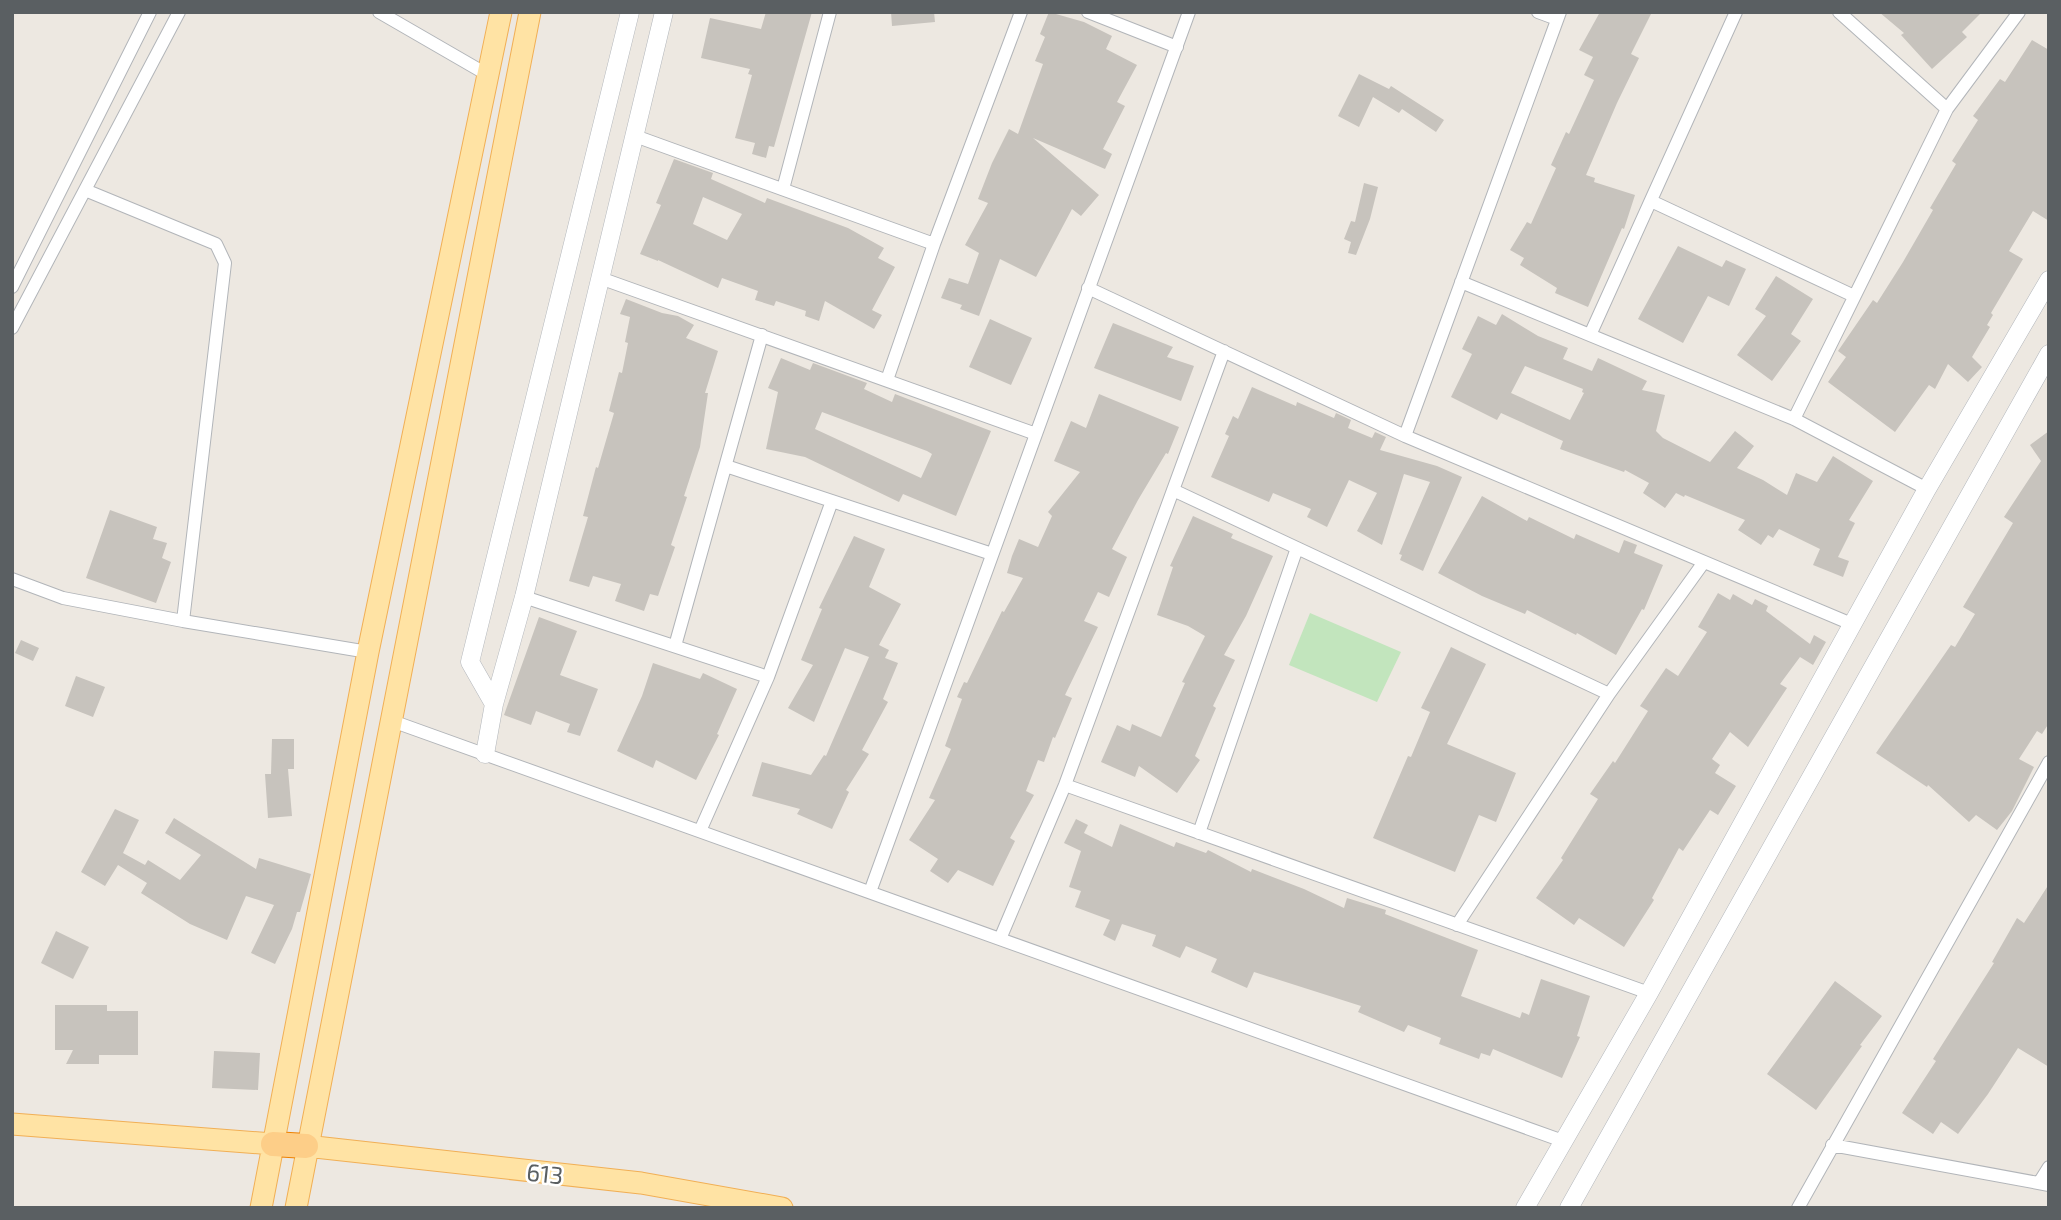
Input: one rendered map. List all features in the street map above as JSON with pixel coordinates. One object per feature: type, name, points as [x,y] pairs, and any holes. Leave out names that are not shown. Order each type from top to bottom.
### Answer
[{"type":"highway","points":[[273,1144],[306,1146]]},
{"type":"main road","points":[[261,1208],[368,652],[501,12]]},
{"type":"main road","points":[[296,1208],[530,12]]},
{"type":"main road","points":[[12,1124],[273,1144]]},
{"type":"main road","name":"613","points":[[306,1146],[641,1183],[782,1208]]},
{"type":"street","points":[[12,287],[150,12]]},
{"type":"street","points":[[12,328],[178,12]]},
{"type":"street","points":[[379,12],[488,75]]},
{"type":"street","points":[[494,704],[470,662],[630,12]]},
{"type":"street","points":[[485,754],[494,704],[524,597],[664,12]]},
{"type":"street","points":[[783,189],[830,12]]},
{"type":"street","points":[[887,380],[933,244],[1021,12]]},
{"type":"street","points":[[1088,12],[1177,47]]},
{"type":"street","points":[[870,892],[1189,12]]},
{"type":"street","points":[[1405,436],[1559,16],[1538,12]]},
{"type":"street","points":[[1590,335],[1736,12]]},
{"type":"street","points":[[1839,12],[1947,109]]},
{"type":"street","points":[[1794,419],[1947,109],[2019,12]]},
{"type":"street","points":[[635,136],[933,244]]},
{"type":"street","points":[[85,190],[216,244],[225,263],[183,621]]},
{"type":"street","points":[[1651,201],[1854,296]]},
{"type":"street","points":[[600,278],[1036,433]]},
{"type":"street","points":[[1525,1208],[1649,993],[1927,489],[2049,280]]},
{"type":"street","points":[[1461,282],[1794,419],[1927,489]]},
{"type":"street","points":[[1088,288],[1405,436],[1854,625]]},
{"type":"street","points":[[675,646],[762,335]]},
{"type":"street","points":[[1000,939],[1065,785],[1224,351]]},
{"type":"street","points":[[1569,1208],[2049,354]]},
{"type":"street","points":[[726,466],[992,554]]},
{"type":"street","points":[[1173,490],[1609,694]]},
{"type":"street","points":[[700,831],[768,677],[832,501]]},
{"type":"street","points":[[1199,833],[1297,548]]},
{"type":"street","points":[[1457,925],[1609,694],[1704,562]]},
{"type":"street","points":[[12,579],[63,598],[368,652]]},
{"type":"street","points":[[524,597],[768,677]]},
{"type":"street","points":[[392,721],[1563,1140]]},
{"type":"street","points":[[1798,1208],[2049,762]]},
{"type":"street","points":[[1065,785],[1649,993]]},
{"type":"street","points":[[1832,1145],[2044,1184],[2049,1167]]},
{"type":"green space","points":[[1310,613],[1401,652],[1377,702],[1289,665]]},
{"type":"building","points":[[766,12],[812,12],[774,147],[769,146],[766,158],[752,154],[755,143],[735,138],[752,75],[748,74],[750,69],[701,58],[710,18],[761,29]]},
{"type":"building","points":[[891,12],[934,12],[935,22],[892,26]]},
{"type":"building","points":[[1049,12],[1084,22],[1112,36],[1106,49],[1137,65],[1117,102],[1125,106],[1103,149],[1112,154],[1105,169],[1033,138],[1099,195],[1081,216],[1072,209],[1036,277],[1000,259],[979,316],[960,309],[962,305],[941,298],[949,278],[968,284],[979,253],[965,245],[988,203],[978,199],[1009,129],[1018,134],[1043,64],[1035,61],[1045,37],[1040,34]]},
{"type":"building","points":[[1600,12],[1652,12],[1631,54],[1639,58],[1586,175],[1595,178],[1594,182],[1635,195],[1624,229],[1622,228],[1588,307],[1555,293],[1557,288],[1520,265],[1524,258],[1510,250],[1527,222],[1531,224],[1556,168],[1551,165],[1594,80],[1584,75],[1593,57],[1579,50]]},
{"type":"building","points":[[1879,12],[1982,12],[1962,32],[1967,37],[1932,69],[1901,35],[1904,33]]},
{"type":"building","points":[[2032,40],[2049,50],[2049,221],[2033,211],[2009,251],[2023,259],[1991,313],[1993,315],[1987,325],[1990,327],[1972,357],[1982,367],[1968,382],[1948,364],[1935,389],[1929,385],[1895,432],[1828,382],[1846,357],[1838,351],[1873,300],[1877,303],[1933,210],[1930,208],[1956,164],[1952,161],[1978,120],[1973,116],[2000,79],[2005,82]]},
{"type":"building","points":[[1359,74],[1389,89],[1391,86],[1444,120],[1436,132],[1402,109],[1399,113],[1373,97],[1359,127],[1338,116]]},
{"type":"building","points":[[674,159],[713,173],[711,179],[765,203],[767,198],[848,228],[884,248],[878,258],[895,267],[872,310],[882,315],[874,329],[825,301],[819,321],[805,316],[806,311],[776,301],[774,306],[755,300],[758,291],[722,278],[718,288],[640,254],[661,205],[656,203]],"holes":[[[703,197],[742,214],[727,240],[693,224]]]},
{"type":"building","points":[[1364,183],[1378,187],[1370,219],[1356,255],[1348,253],[1351,242],[1344,239],[1351,221],[1355,222]]},
{"type":"building","points":[[1678,246],[1722,267],[1726,260],[1746,269],[1729,306],[1708,296],[1683,343],[1638,319]]},
{"type":"building","points":[[1776,276],[1813,299],[1791,334],[1801,341],[1772,381],[1737,355],[1766,316],[1755,309]]},
{"type":"building","points":[[626,299],[662,313],[678,316],[694,325],[686,338],[718,351],[705,393],[708,393],[700,447],[671,545],[675,547],[658,596],[650,594],[644,611],[615,601],[621,584],[593,576],[589,587],[569,581],[588,517],[583,516],[596,467],[598,468],[614,413],[609,411],[619,372],[622,373],[628,343],[625,342],[630,317],[620,314]]},
{"type":"building","points":[[1502,314],[1538,336],[1568,348],[1563,359],[1592,371],[1598,358],[1647,381],[1642,390],[1665,395],[1656,431],[1663,438],[1710,462],[1735,431],[1754,446],[1737,468],[1787,495],[1796,473],[1817,482],[1833,456],[1873,481],[1849,520],[1855,523],[1838,557],[1849,561],[1843,577],[1813,565],[1820,549],[1779,529],[1773,538],[1768,535],[1761,545],[1738,530],[1745,520],[1685,495],[1684,497],[1676,493],[1665,508],[1643,493],[1649,483],[1625,470],[1624,472],[1560,449],[1563,441],[1501,413],[1497,420],[1451,397],[1472,354],[1462,349],[1478,316],[1496,325]],"holes":[[[1525,366],[1583,389],[1584,393],[1570,420],[1511,393]]]},
{"type":"building","points":[[990,319],[1032,338],[1011,385],[969,367]]},
{"type":"building","points":[[1113,323],[1173,347],[1167,357],[1194,366],[1181,401],[1094,368]]},
{"type":"building","points":[[781,358],[810,370],[813,363],[867,383],[864,389],[892,402],[895,394],[991,431],[956,516],[903,494],[899,502],[805,457],[766,449],[778,392],[768,388]],"holes":[[[822,412],[932,454],[921,478],[815,429]]]},
{"type":"building","points":[[1252,387],[1296,406],[1297,402],[1334,418],[1336,413],[1351,420],[1348,428],[1372,438],[1375,432],[1386,437],[1380,450],[1437,466],[1462,477],[1423,571],[1400,560],[1402,555],[1399,554],[1430,482],[1404,474],[1382,545],[1357,531],[1377,493],[1349,480],[1327,527],[1307,517],[1311,509],[1273,493],[1269,502],[1211,477],[1229,436],[1225,434],[1233,416],[1238,419]]},
{"type":"building","points":[[1099,394],[1179,427],[1168,454],[1166,453],[1138,500],[1112,549],[1127,557],[1109,597],[1098,592],[1084,621],[1098,627],[1065,695],[1072,698],[1055,738],[1053,737],[1044,762],[1038,760],[1026,791],[1034,795],[1010,838],[1015,841],[993,886],[958,870],[948,883],[930,871],[938,859],[909,840],[935,800],[929,798],[951,749],[945,746],[962,699],[957,697],[964,682],[967,683],[1002,611],[1004,612],[1023,578],[1007,573],[1019,539],[1038,547],[1052,516],[1048,512],[1080,472],[1054,461],[1071,421],[1086,428]]},
{"type":"building","points":[[2049,431],[2049,723],[2042,734],[2037,731],[2019,759],[2034,767],[2012,811],[1997,830],[1976,815],[1969,822],[1928,785],[1927,787],[1876,753],[1951,645],[1955,647],[1975,614],[1963,607],[2013,523],[2004,517],[2041,461],[2030,445]]},
{"type":"building","points":[[1482,496],[1527,521],[1529,517],[1574,539],[1576,534],[1619,553],[1624,540],[1637,545],[1634,553],[1663,565],[1644,610],[1642,609],[1616,655],[1577,633],[1576,635],[1527,610],[1525,614],[1482,596],[1438,573]]},
{"type":"building","points":[[110,510],[157,527],[153,539],[167,543],[162,558],[171,562],[156,603],[86,578]]},
{"type":"building","points":[[1193,516],[1233,534],[1231,538],[1273,556],[1246,616],[1224,655],[1235,660],[1213,706],[1216,708],[1195,756],[1200,760],[1177,793],[1139,766],[1135,777],[1101,762],[1117,725],[1130,731],[1132,724],[1161,737],[1185,683],[1182,682],[1205,636],[1188,626],[1157,615],[1173,567],[1170,566]]},
{"type":"building","points":[[854,536],[885,549],[869,587],[901,604],[879,645],[889,650],[885,658],[898,663],[883,699],[888,702],[862,750],[869,754],[846,790],[849,792],[832,829],[797,814],[800,809],[752,796],[762,762],[811,775],[824,755],[826,756],[869,657],[845,648],[814,722],[788,708],[813,665],[801,660],[822,609],[819,608]]},
{"type":"building","points":[[1718,593],[1730,600],[1733,594],[1752,605],[1755,599],[1768,606],[1766,611],[1810,644],[1814,635],[1826,642],[1813,665],[1800,657],[1780,684],[1787,688],[1748,747],[1730,732],[1712,759],[1720,765],[1715,773],[1736,786],[1718,815],[1710,810],[1683,851],[1679,848],[1652,898],[1654,900],[1624,947],[1579,918],[1574,925],[1536,898],[1563,860],[1561,858],[1598,799],[1590,794],[1613,761],[1615,763],[1648,711],[1640,706],[1666,668],[1678,676],[1707,632],[1698,627]]},
{"type":"building","points":[[539,617],[577,631],[560,675],[598,689],[580,736],[567,732],[570,724],[536,711],[531,725],[504,715]]},
{"type":"building","points":[[21,640],[39,648],[33,661],[15,653]]},
{"type":"building","points":[[1451,647],[1486,664],[1447,744],[1516,773],[1496,822],[1479,815],[1455,872],[1373,838],[1430,712],[1421,708]]},
{"type":"building","points":[[653,663],[700,679],[703,673],[737,689],[717,734],[719,735],[696,780],[656,760],[653,768],[617,751],[642,696]]},
{"type":"building","points":[[76,676],[105,687],[93,717],[65,706]]},
{"type":"building","points":[[272,739],[294,739],[294,769],[288,769],[292,816],[268,818],[265,774],[271,774]]},
{"type":"building","points":[[115,809],[139,820],[123,853],[145,865],[148,860],[180,880],[201,855],[165,833],[174,818],[256,869],[259,858],[311,874],[300,912],[297,912],[275,964],[251,953],[274,905],[246,896],[227,940],[190,924],[141,893],[147,883],[118,865],[105,886],[81,872]]},
{"type":"building","points":[[1076,819],[1088,825],[1084,833],[1112,847],[1120,824],[1174,847],[1176,842],[1206,853],[1208,850],[1251,872],[1252,869],[1304,889],[1344,908],[1347,898],[1386,910],[1385,914],[1478,950],[1461,996],[1520,1018],[1522,1012],[1529,1015],[1541,979],[1590,996],[1577,1036],[1580,1037],[1562,1078],[1493,1049],[1490,1056],[1481,1053],[1479,1059],[1439,1044],[1441,1038],[1408,1025],[1404,1032],[1358,1012],[1361,1006],[1254,972],[1247,988],[1211,972],[1217,959],[1186,946],[1180,958],[1152,946],[1156,935],[1122,924],[1115,941],[1103,935],[1110,920],[1075,907],[1081,891],[1069,887],[1081,851],[1064,843]]},
{"type":"building","points":[[2049,884],[2049,1067],[2018,1048],[1958,1134],[1941,1122],[1933,1134],[1902,1113],[1994,963],[1992,962],[2017,918],[2024,923]]},
{"type":"building","points":[[56,931],[89,947],[73,979],[41,963]]},
{"type":"building","points":[[1835,981],[1882,1016],[1816,1110],[1767,1074]]},
{"type":"building","points":[[55,1005],[107,1005],[107,1011],[138,1011],[138,1055],[99,1055],[99,1064],[66,1064],[73,1050],[55,1050]]},
{"type":"building","points":[[214,1051],[260,1053],[258,1090],[212,1088]]}]
